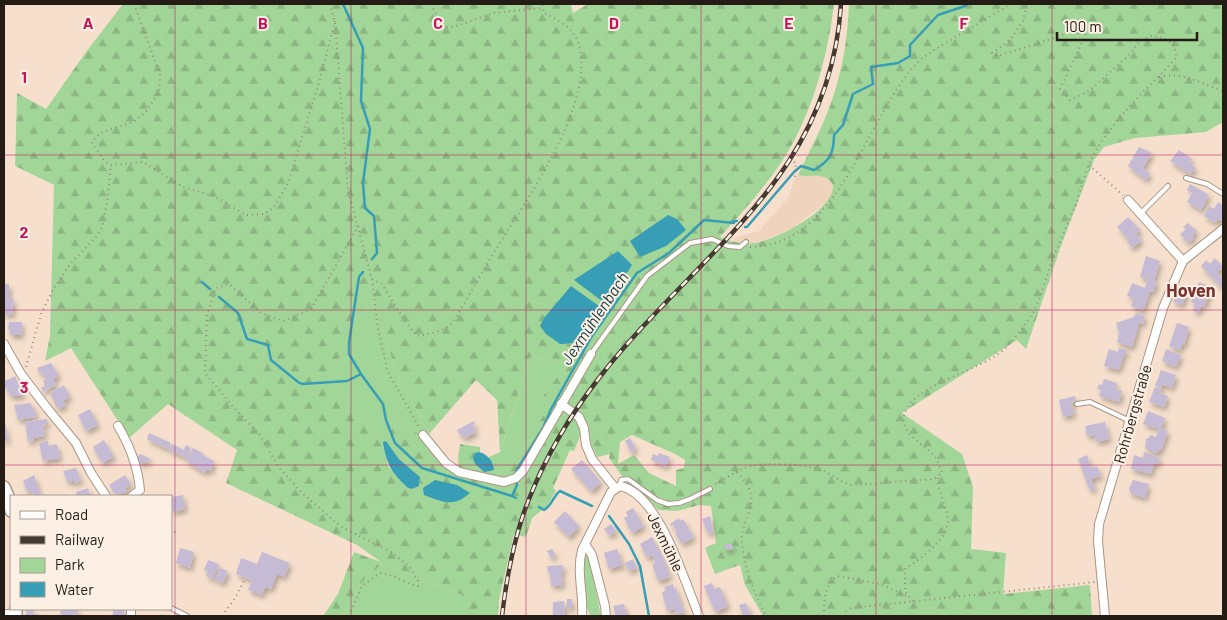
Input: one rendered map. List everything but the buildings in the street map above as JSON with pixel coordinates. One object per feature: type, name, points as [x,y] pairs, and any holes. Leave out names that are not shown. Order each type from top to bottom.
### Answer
[{"type":"street","points":[[1128,200],[1183,261]]},
{"type":"street","name":"Rohrbergstraße","points":[[1105,616],[1098,541],[1099,524],[1163,308],[1183,261],[1223,229]]},
{"type":"street","points":[[4,344],[22,374],[76,443],[91,473],[105,495]]},
{"type":"street","points":[[423,435],[446,463],[459,472],[504,482],[516,478],[523,471],[591,354]]},
{"type":"street","name":"Jexmühle","points":[[561,404],[579,417],[584,428],[586,445],[592,459],[618,487],[631,489],[652,511],[666,535],[699,616]]},
{"type":"street","points":[[118,426],[126,438],[139,478],[140,490],[133,495]]},
{"type":"street","points":[[4,487],[10,506]]},
{"type":"street","points":[[582,616],[579,560],[584,544],[602,508],[611,492],[618,487]]},
{"type":"street","points":[[584,544],[592,555],[606,616]]},
{"type":"street","points":[[4,614],[16,613]]},
{"type":"lane","points":[[1186,178],[1207,184],[1223,194]]},
{"type":"lane","points":[[1141,213],[1168,186]]},
{"type":"lane","points":[[591,354],[647,276],[690,243],[712,239],[728,246],[740,246],[746,242]]},
{"type":"lane","points":[[1077,404],[1090,402],[1130,421]]},
{"type":"lane","points":[[618,487],[621,480],[628,479],[657,500],[668,504],[679,503],[703,494],[710,489]]},
{"type":"lane","points":[[172,608],[187,616]]},
{"type":"path","points":[[134,4],[160,75],[159,92],[145,114],[133,122],[100,133],[92,142],[104,161],[111,165],[143,162],[183,187],[214,196],[246,215],[264,214],[274,207],[288,183],[320,79],[335,21]]},
{"type":"path","points":[[329,4],[335,21],[348,191],[372,279],[378,329],[388,372],[423,435]]},
{"type":"path","points":[[431,4],[442,27],[454,27],[493,13],[542,8]]},
{"type":"path","points":[[372,279],[382,284],[404,320],[417,336],[441,330],[452,323],[472,291],[494,251],[546,167],[573,111],[580,84],[580,48],[576,37],[560,21],[543,12],[542,4]]},
{"type":"path","points":[[740,246],[760,246],[783,240],[796,233],[824,208],[839,190],[907,74],[919,61],[1010,4]]},
{"type":"path","points":[[710,489],[721,480],[749,466],[765,464],[804,465],[824,471],[844,484],[852,485],[934,479],[942,473],[936,457],[908,433],[905,418],[907,408],[926,390],[1000,352],[1030,318],[1077,201],[1089,164],[1115,122],[1177,56],[1174,44],[1164,38],[1151,36],[1141,40],[1126,58],[1089,91],[1070,100],[1060,89],[1086,34],[1086,25],[1054,38],[998,56],[992,53],[1010,40],[1023,21],[1027,4]]},
{"type":"path","points":[[1158,77],[1167,75],[1187,77],[1223,91]]},
{"type":"path","points":[[795,162],[795,178]]},
{"type":"path","points":[[1089,164],[1128,200]]},
{"type":"path","points":[[22,374],[28,364],[41,314],[54,288],[71,263],[102,228],[111,165]]},
{"type":"path","points":[[349,616],[362,586],[380,573],[391,574],[408,584],[418,586],[418,580],[409,566],[391,552],[340,526],[300,491],[278,466],[260,435],[233,407],[205,373],[207,316],[216,288],[229,284],[261,313],[283,321],[311,309],[358,225]]},
{"type":"path","points":[[736,472],[744,477],[748,486],[751,504],[742,535],[748,576],[754,594],[766,616]]},
{"type":"path","points":[[914,602],[905,592],[905,569],[941,540],[948,517],[938,486],[938,477]]},
{"type":"path","points":[[172,529],[178,535]]},
{"type":"path","points":[[824,616],[825,594],[833,579],[837,576],[880,584],[910,598]]},
{"type":"path","points":[[222,616],[235,598],[244,579]]},
{"type":"path","points":[[844,616],[845,612],[851,608],[1102,581]]},
{"type":"shaded area","points":[[798,175],[823,176],[833,186],[830,198],[794,227],[782,233],[754,243],[731,242],[735,238],[759,231],[789,197],[794,180]]},
{"type":"green space","points":[[123,4],[571,4],[573,13],[588,4],[834,4],[828,42],[819,79],[798,133],[774,173],[720,237],[741,243],[754,243],[774,237],[799,225],[820,209],[832,192],[833,185],[827,178],[798,175],[821,128],[835,92],[844,52],[849,4],[1223,4],[1223,122],[1206,132],[1135,138],[1104,147],[1094,160],[1061,246],[1026,349],[1017,340],[902,413],[962,454],[973,487],[971,549],[1006,553],[1003,594],[1090,585],[1092,616],[763,616],[745,585],[740,565],[715,574],[705,548],[716,543],[711,506],[699,505],[677,511],[658,510],[646,496],[624,479],[609,458],[610,454],[597,457],[587,434],[580,436],[574,451],[570,450],[553,488],[556,491],[547,506],[532,518],[526,537],[514,534],[499,600],[498,616],[462,616],[462,595],[383,563],[362,582],[341,616],[323,616],[338,594],[354,552],[381,562],[357,545],[226,483],[237,450],[168,404],[129,438],[71,348],[45,361],[50,336],[54,185],[15,166],[17,93],[46,109]],"holes":[[[370,285],[395,369],[429,434],[476,380],[497,400],[500,452],[530,357],[568,363],[542,397],[548,408],[521,453],[504,470],[480,461],[480,447],[460,444],[458,457],[459,471],[423,435],[395,424],[386,441],[399,459],[420,477],[419,486],[412,489],[408,488],[388,466],[384,448],[330,380]],[[632,435],[685,460],[684,468],[676,470],[676,486],[649,473],[634,455],[618,464],[620,442]]]},
{"type":"green space","points":[[370,284],[395,369],[429,434],[423,435],[395,424],[384,442],[384,448],[330,380]]},
{"type":"green space","points":[[530,357],[569,363],[542,397],[549,408],[521,453],[504,471],[480,461],[500,452]]},
{"type":"green space","points":[[585,553],[588,554],[601,616],[590,616],[585,606],[582,556]]},
{"type":"green space","points":[[383,563],[462,595],[462,616],[341,616],[362,582]]},
{"type":"water","points":[[668,215],[677,219],[686,230],[666,246],[640,257],[630,241]]},
{"type":"water","points":[[618,251],[632,265],[610,299],[602,301],[574,280]]},
{"type":"water","points":[[571,286],[599,306],[599,312],[592,327],[585,335],[572,343],[560,344],[546,334],[540,326],[544,318]]},
{"type":"water","points":[[386,441],[399,459],[420,477],[419,486],[412,489],[408,488],[394,473],[386,456],[383,442]]},
{"type":"water","points":[[478,452],[489,458],[494,470],[484,472],[475,464],[473,457]]},
{"type":"water","points":[[435,480],[457,485],[470,493],[464,498],[453,502],[442,501],[424,495],[423,488]]},
{"type":"waterway","points":[[343,4],[363,48],[361,101],[370,129],[363,183],[365,208],[374,216],[377,253],[372,259]]},
{"type":"waterway","name":"Jexmühlenbach","points":[[745,227],[801,166],[814,170],[827,160],[832,152],[834,135],[843,125],[853,94],[873,84],[871,67],[898,63],[910,56],[910,45],[938,15],[968,4]]},
{"type":"waterway","name":"Jexmühlenbach","points":[[516,475],[516,471],[543,428],[551,409],[592,336],[637,273],[669,253],[704,220],[734,223]]},
{"type":"waterway","name":"Jexmühlenbach","points":[[731,222],[737,221]]},
{"type":"waterway","points":[[361,374],[349,354],[349,342],[359,277],[363,272]]},
{"type":"waterway","points":[[202,282],[210,289]]},
{"type":"waterway","points":[[219,297],[238,313],[247,339],[268,345],[271,360],[298,382],[302,384],[347,381],[361,374],[383,404],[386,420],[395,443],[422,468],[512,496]]},
{"type":"waterway","name":"Jexmühlenbach","points":[[516,481],[517,485],[512,496],[516,498]]},
{"type":"waterway","name":"Jexmühlenbach","points":[[539,507],[544,510],[547,508],[560,491],[592,506]]},
{"type":"waterway","name":"Jexmühlenbach","points":[[609,516],[629,544],[640,566],[649,616]]},
{"type":"railway","points":[[502,616],[506,587],[519,527],[551,451],[599,378],[637,333],[752,210],[785,167],[812,119],[831,65],[841,4]]},
{"type":"district","name":"Hoven","points":[[1191,290]]}]
